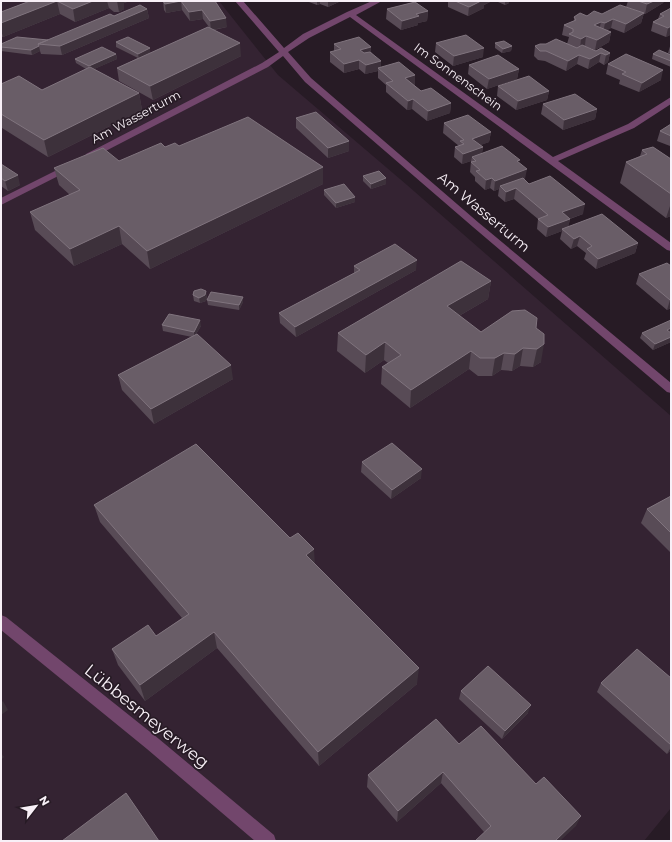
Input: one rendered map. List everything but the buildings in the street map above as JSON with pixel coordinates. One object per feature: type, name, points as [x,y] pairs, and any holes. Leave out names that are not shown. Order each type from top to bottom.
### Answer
[{"type":"street","name":"Am Wasserturm","points":[[240,1],[282,52],[308,80],[671,390]]},
{"type":"street","points":[[282,52],[306,36],[378,1]]},
{"type":"street","name":"Im Sonnenschein","points":[[350,14],[671,248]]},
{"type":"street","name":"Am Wasserturm","points":[[1,202],[265,65],[282,52]]},
{"type":"street","points":[[551,161],[631,126],[671,100]]},
{"type":"street","name":"Lübbesmeyerweg","points":[[1,621],[153,744],[268,841]]},
{"type":"shaded area","points":[[1,1],[219,1],[278,75],[407,185],[671,416],[671,808],[644,841],[1,841]]}]
